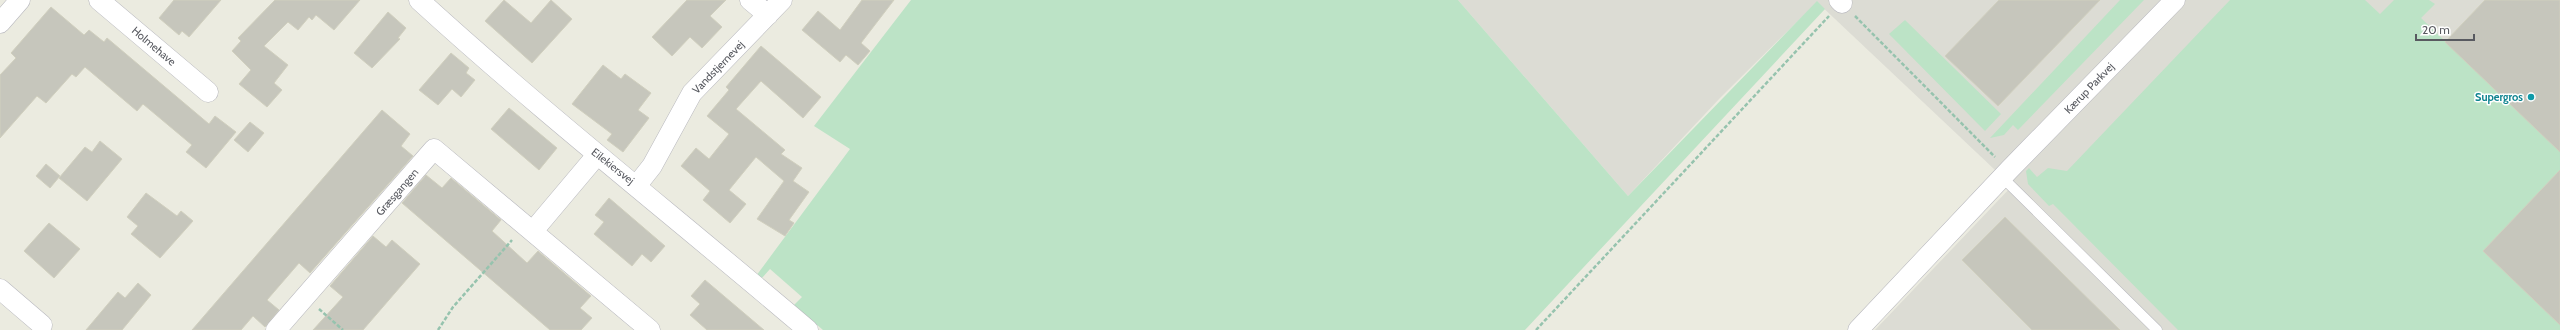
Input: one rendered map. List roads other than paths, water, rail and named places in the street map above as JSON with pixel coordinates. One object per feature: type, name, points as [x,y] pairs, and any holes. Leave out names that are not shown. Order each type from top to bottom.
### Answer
[{"type":"street","points":[[0,23],[20,0]]},
{"type":"street","name":"Holmehave","points":[[99,0],[208,92]]},
{"type":"street","name":"Eilekiersvej","points":[[419,0],[597,155],[637,186],[808,330]]},
{"type":"street","points":[[750,0],[768,15]]},
{"type":"street","name":"Vandstjernevej","points":[[637,186],[652,166],[692,93],[782,0]]},
{"type":"street","name":"Kærup Parkvej","points":[[1858,330],[2006,174],[2175,0]]},
{"type":"street","name":"Græsgangen","points":[[276,330],[434,149],[650,330]]},
{"type":"street","points":[[530,228],[597,155]]},
{"type":"street","points":[[0,289],[42,324]]},
{"type":"lane","points":[[2006,174],[2157,330]]},
{"type":"place","name":"Supergros","points":[[2531,97]]}]
